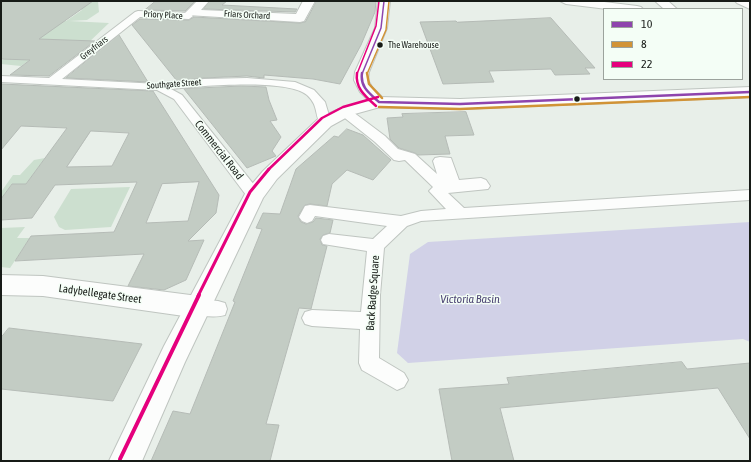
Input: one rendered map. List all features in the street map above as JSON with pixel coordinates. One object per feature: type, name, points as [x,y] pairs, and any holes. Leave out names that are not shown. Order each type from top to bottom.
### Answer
[{"type":"street","name":"Friars Orchard","points":[[203,1],[191,12],[300,18],[309,1]]},
{"type":"street","points":[[379,102],[365,89],[361,80],[362,72],[381,28],[384,1]]},
{"type":"street","points":[[566,1],[628,8]]},
{"type":"street","points":[[661,1],[670,8]]},
{"type":"street","points":[[741,1],[750,6]]},
{"type":"street","name":"Priory Place","points":[[138,14],[189,16]]},
{"type":"street","name":"Greyfriars","points":[[51,82],[138,14]]},
{"type":"street","name":"Southgate Street","points":[[1,79],[159,87],[204,82],[247,81],[295,85],[310,92],[321,104],[325,122]]},
{"type":"street","name":"Commercial Road","points":[[159,87],[178,97],[254,195]]},
{"type":"street","points":[[125,461],[208,308],[254,195],[270,175],[325,122],[345,112],[379,102],[460,104],[749,93]]},
{"type":"street","points":[[345,112],[396,154],[410,157],[439,184],[447,184],[440,161],[446,161],[454,185],[481,183],[483,186],[441,189],[436,191],[460,213]]},
{"type":"street","name":"Back Badge Square","points":[[397,380],[369,363],[370,320],[376,246],[401,222],[421,216],[460,213],[750,196]]},
{"type":"street","points":[[307,217],[310,210],[401,222]]},
{"type":"street","points":[[329,240],[376,246]]},
{"type":"street","name":"Ladybellegate Street","points":[[1,285],[44,286],[208,308]]},
{"type":"street","points":[[312,318],[370,320]]},
{"type":"green space","points":[[82,1],[98,1],[99,12],[87,20],[69,21],[109,23],[86,45],[30,60],[21,66],[1,64],[1,61],[58,21],[66,21],[82,10],[80,9]]},
{"type":"green space","points":[[45,158],[26,184],[12,184],[1,199],[1,192],[13,175],[20,175],[34,160]]},
{"type":"green space","points":[[130,187],[111,227],[65,230],[59,227],[54,217],[71,189]]},
{"type":"green space","points":[[25,227],[17,238],[30,238],[10,268],[1,267],[1,228]]},
{"type":"water","name":"Victoria Basin","points":[[750,222],[750,342],[743,339],[408,363],[397,353],[410,254],[428,242]]},
{"type":"building","points":[[1,1],[93,1],[39,39],[95,41],[49,76],[10,75],[30,60],[1,59]]},
{"type":"building","points":[[156,1],[195,1],[185,11],[145,10]]},
{"type":"building","points":[[210,1],[227,1],[222,5],[297,9],[295,12],[204,9]]},
{"type":"building","points":[[317,1],[376,1],[375,12],[361,45],[340,84],[313,79],[264,75],[264,78],[247,76],[177,81],[132,25],[140,19],[189,20],[194,17],[300,23],[305,22]]},
{"type":"building","points":[[551,18],[595,68],[585,68],[590,74],[555,75],[551,69],[489,71],[494,82],[443,84],[420,22],[457,22]]},
{"type":"building","points":[[119,35],[148,82],[66,78]]},
{"type":"building","points":[[1,84],[153,91],[219,195],[216,213],[188,241],[204,240],[186,280],[164,290],[128,286],[144,254],[15,261],[31,236],[114,232],[137,182],[55,185],[32,218],[1,220],[1,199],[12,184],[26,184],[67,128],[21,126],[1,150]],"holes":[[[91,131],[129,133],[112,166],[67,167]],[[199,182],[188,221],[146,223],[162,184]]]},
{"type":"building","points":[[242,86],[266,87],[269,100],[277,120],[270,121],[281,137],[272,151],[276,156],[247,168],[184,89]]},
{"type":"building","points":[[466,112],[474,135],[445,136],[450,154],[418,155],[399,148],[390,139],[387,118],[403,117],[402,114]]},
{"type":"building","points":[[347,129],[363,135],[391,160],[373,180],[347,170],[332,184],[327,206],[310,204],[305,205],[298,216],[301,222],[306,224],[313,222],[316,218],[333,220],[330,233],[323,235],[320,239],[322,245],[327,246],[311,309],[299,308],[266,424],[279,425],[270,461],[151,461],[173,411],[190,414],[235,302],[233,301],[262,229],[256,228],[263,213],[280,214],[296,169],[334,136],[338,137]]},
{"type":"building","points":[[9,328],[142,344],[113,401],[1,389],[1,338]]},
{"type":"building","points":[[682,362],[687,369],[750,363],[750,439],[718,388],[500,408],[514,461],[452,461],[439,389],[509,384],[507,378]]},
{"type":"transit line","name":"22","points":[[376,106],[361,92],[356,80],[357,70],[376,26],[379,1]]},
{"type":"transit line","name":"10","points":[[379,102],[365,89],[361,80],[362,72],[381,28],[384,1]]},
{"type":"transit line","name":"8","points":[[382,98],[373,90],[367,81],[367,73],[386,30],[389,1]]},
{"type":"transit line","name":"10","points":[[379,102],[460,104],[750,92]]},
{"type":"transit line","name":"22","points":[[120,459],[170,353],[250,192],[267,171],[322,118],[343,107],[378,97]]},
{"type":"transit line","name":"8","points":[[379,107],[460,109],[750,97]]},
{"type":"place","name":"The Warehouse","points":[[380,45]]}]
